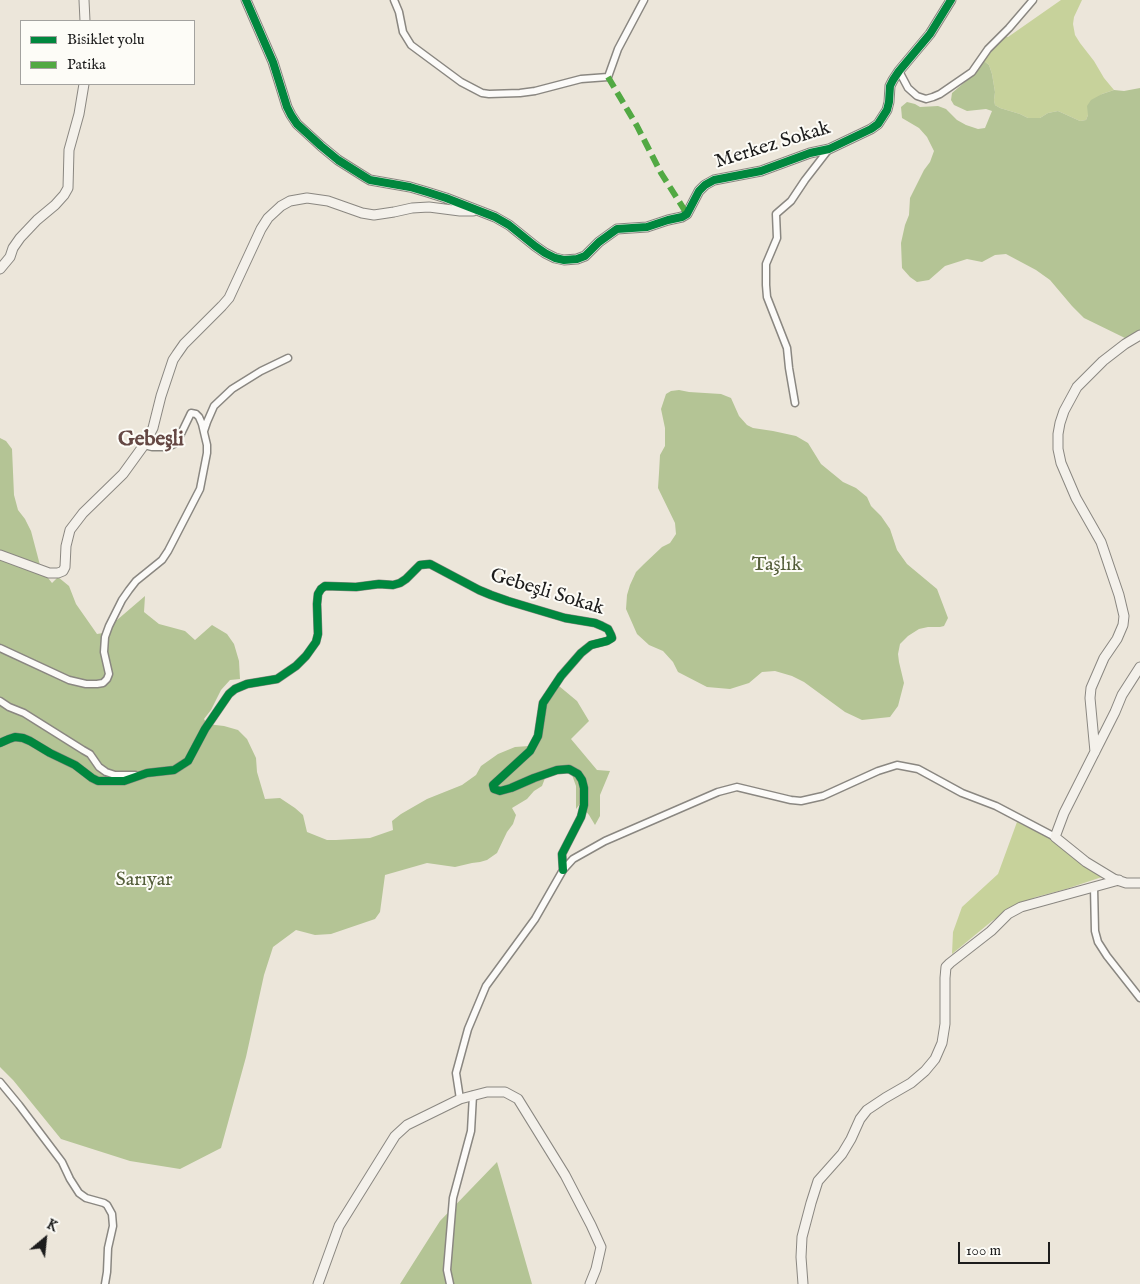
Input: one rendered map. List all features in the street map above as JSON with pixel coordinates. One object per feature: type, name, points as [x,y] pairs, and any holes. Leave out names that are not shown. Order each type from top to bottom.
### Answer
[{"type":"street","points":[[84,0],[85,20]]},
{"type":"street","name":"Merkez Sokak","points":[[246,0],[273,62],[288,110],[297,124],[338,160],[370,180],[427,192],[495,217],[509,225],[544,253],[564,260],[585,256],[599,242],[617,229],[647,227],[688,214],[699,191],[714,180],[761,170],[810,153],[829,149],[871,129],[878,124],[887,110],[890,86],[899,71],[930,34],[951,0]]},
{"type":"street","points":[[394,0],[399,12],[403,32],[412,44],[461,82],[482,93],[502,94],[550,88],[581,79],[608,77],[618,49],[644,0]]},
{"type":"street","points":[[899,71],[908,88],[917,96],[926,99],[940,94],[972,72],[988,49],[1013,24],[1032,0]]},
{"type":"street","points":[[0,269],[10,257],[20,238],[64,196],[68,188],[70,150],[84,85]]},
{"type":"street","name":"Merkez Sokak","points":[[795,404],[788,368],[787,348],[767,297],[766,264],[777,238],[776,214],[791,201],[829,149]]},
{"type":"street","points":[[0,555],[48,573],[63,571],[65,567],[67,537],[70,530],[76,521],[123,474],[144,445],[153,428],[173,360],[184,344],[229,298],[261,228],[268,218],[281,206],[290,201],[307,198],[328,201],[362,213],[374,215],[429,207],[478,211]]},
{"type":"street","points":[[1095,752],[1090,698],[1091,688],[1104,658],[1117,639],[1123,625],[1124,616],[1101,542],[1076,498],[1061,463],[1058,449],[1058,434],[1064,411],[1077,387],[1103,361],[1140,335]]},
{"type":"street","points":[[204,432],[214,406],[232,389],[261,371],[288,358]]},
{"type":"street","points":[[0,648],[69,680],[86,684],[97,684],[103,683],[107,679],[109,674],[104,644],[109,626],[122,600],[136,581],[162,560],[200,489],[207,453],[204,432],[199,417],[196,414],[190,413],[178,440],[174,444],[168,447],[144,445]]},
{"type":"street","name":"Gebeşli Sokak","points":[[0,743],[9,739],[23,738],[75,764],[98,781],[124,781],[147,773],[174,770],[188,761],[200,738],[229,694],[247,684],[276,679],[285,674],[306,656],[316,642],[318,634],[316,614],[318,594],[321,589],[325,586],[393,585],[406,579],[420,565],[430,564],[479,590],[508,602],[564,618],[595,623],[608,630],[612,635],[612,638],[607,641],[591,645],[581,653],[561,676],[543,703],[538,736],[530,751],[493,785],[494,789],[500,791],[534,778],[569,768],[578,774],[584,788],[584,805],[581,816],[562,854],[563,870]]},
{"type":"street","points":[[1055,837],[1064,813],[1122,695],[1140,667]]},
{"type":"street","name":"Gebeşli Sokak","points":[[0,702],[24,713],[90,754],[106,772],[115,775],[141,775]]},
{"type":"street","points":[[460,1099],[456,1073],[468,1029],[486,986],[535,919],[563,870],[573,859],[605,841],[718,792],[737,787],[801,801],[823,796],[878,771],[897,765],[918,769],[962,793],[996,806],[1055,837],[1086,862],[1119,880],[1126,883],[1140,883]]},
{"type":"street","points":[[803,1284],[802,1237],[818,1181],[842,1154],[860,1119],[867,1110],[911,1083],[935,1059],[942,1042],[945,1024],[946,967],[991,931],[1008,914],[1021,907],[1119,880]]},
{"type":"street","points":[[1094,887],[1095,931],[1098,942],[1140,998]]},
{"type":"street","points":[[0,1082],[62,1162],[79,1193],[86,1198],[104,1203],[112,1214],[113,1220],[105,1284]]},
{"type":"street","points":[[318,1284],[339,1226],[395,1136],[407,1125],[460,1099],[488,1092],[505,1092],[518,1099],[565,1175],[591,1225],[600,1247],[596,1269],[590,1284]]},
{"type":"street","points":[[450,1284],[447,1270],[453,1198],[471,1131],[473,1096]]},
{"type":"green space","points":[[1061,0],[1082,0],[1074,17],[1075,35],[1114,90],[1102,94],[1088,106],[1086,120],[1080,121],[1058,111],[1048,113],[1040,118],[1028,118],[1000,108],[995,105],[992,74],[989,65],[984,61],[1005,36],[1008,37]]},
{"type":"green space","points":[[984,61],[989,65],[992,74],[995,105],[1028,118],[1040,118],[1048,113],[1058,111],[1080,121],[1086,120],[1088,115],[1087,106],[1091,100],[1114,90],[1124,91],[1140,88],[1140,331],[1127,339],[1084,318],[1050,280],[1006,254],[995,255],[982,262],[967,259],[945,266],[929,280],[917,282],[902,268],[901,243],[909,215],[910,198],[934,151],[927,137],[919,128],[902,118],[901,107],[907,102],[920,107],[938,106],[946,109],[957,120],[966,125],[978,129],[985,128],[992,111],[986,109],[967,111],[954,105],[951,100],[952,93],[973,75]]},
{"type":"green space","name":"Taşlık","points":[[679,390],[721,394],[731,398],[739,416],[747,425],[753,428],[796,436],[808,443],[821,464],[843,482],[856,488],[867,497],[871,506],[890,529],[897,550],[907,564],[937,589],[948,618],[944,626],[919,629],[900,644],[898,654],[904,683],[898,706],[890,717],[862,720],[845,712],[804,682],[775,671],[762,672],[749,683],[730,689],[707,687],[678,672],[673,662],[663,651],[649,645],[637,634],[626,609],[630,585],[636,572],[662,547],[670,543],[676,534],[675,523],[658,488],[660,455],[665,446],[665,428],[661,409],[666,394]]},
{"type":"green space","name":"Sarıyar","points":[[0,438],[6,441],[12,449],[14,495],[18,510],[31,531],[41,569],[52,583],[58,577],[69,586],[76,604],[97,634],[103,633],[110,618],[117,620],[145,596],[144,612],[159,624],[185,631],[195,640],[212,625],[227,634],[234,644],[239,661],[240,679],[230,680],[221,690],[204,719],[207,724],[238,730],[247,739],[256,758],[257,772],[265,799],[280,798],[295,808],[303,815],[307,832],[327,840],[336,840],[370,838],[393,830],[392,821],[401,814],[427,799],[462,785],[476,775],[481,766],[498,754],[515,747],[529,746],[535,734],[540,702],[553,681],[577,701],[589,721],[571,739],[597,770],[610,771],[600,795],[600,816],[595,825],[580,804],[576,809],[576,786],[571,772],[565,768],[547,773],[542,786],[527,799],[512,808],[516,815],[513,824],[497,853],[487,860],[455,867],[427,863],[385,875],[380,912],[375,919],[331,934],[315,935],[296,930],[273,947],[264,975],[246,1057],[221,1148],[180,1169],[130,1161],[61,1139],[13,1080],[0,1067]]},
{"type":"green space","points":[[1017,822],[1054,840],[1102,877],[1019,904],[992,921],[952,954],[953,932],[962,907],[998,874]]},
{"type":"green space","points":[[497,1162],[532,1284],[400,1284],[440,1221]]},
{"type":"marked path","points":[[608,77],[637,126],[661,173],[687,214]]},
{"type":"cycle path","points":[[246,0],[273,62],[291,115],[297,124],[338,160],[370,180],[427,192],[495,217],[509,225],[545,253],[564,260],[585,256],[599,242],[617,229],[647,227],[682,217],[687,214],[699,191],[714,180],[761,171],[810,153],[829,149],[871,129],[878,124],[887,110],[890,86],[893,80],[930,34],[951,0]]},
{"type":"cycle path","points":[[0,743],[15,737],[23,738],[75,765],[98,781],[124,781],[147,773],[174,770],[188,761],[205,729],[229,694],[247,684],[277,679],[296,666],[306,656],[316,642],[318,634],[317,604],[318,594],[321,589],[325,586],[393,585],[406,579],[420,565],[430,564],[491,595],[565,618],[595,623],[608,629],[611,635],[612,638],[591,645],[581,653],[561,676],[543,703],[538,736],[530,751],[493,785],[494,789],[500,791],[557,770],[569,769],[578,774],[584,788],[584,805],[581,817],[562,854],[563,870]]},
{"type":"district","name":"Gebeşli","points":[[151,441]]}]
